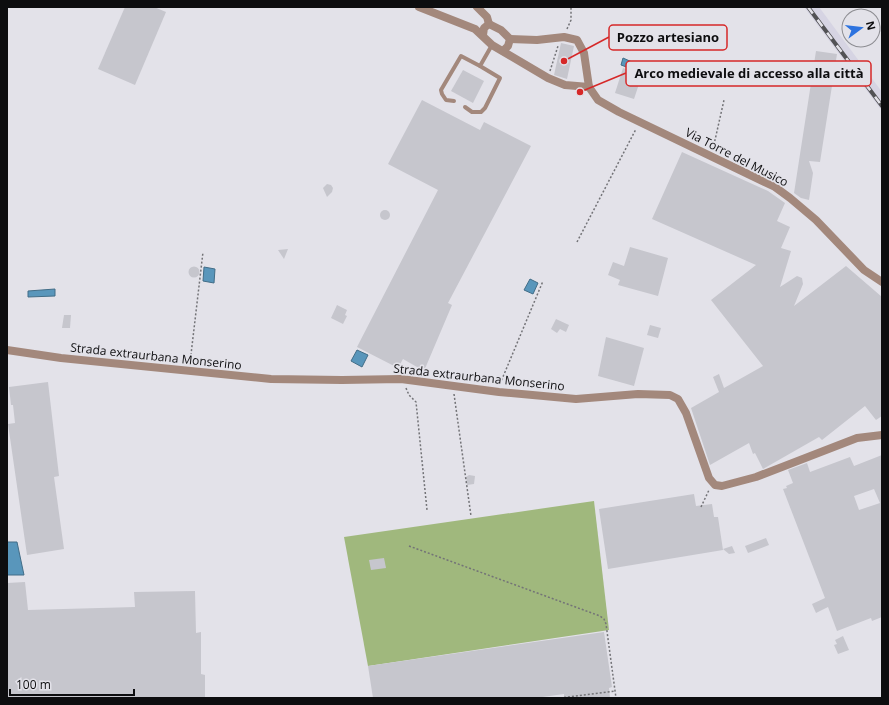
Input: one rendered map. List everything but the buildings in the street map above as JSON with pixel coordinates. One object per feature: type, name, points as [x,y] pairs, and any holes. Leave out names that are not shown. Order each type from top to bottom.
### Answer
[{"type":"street","points":[[419,7],[475,29],[492,45],[548,78],[565,84],[589,87],[584,53],[577,40],[564,37],[537,40],[510,39],[501,30],[489,24],[487,17],[476,7]]},
{"type":"street","points":[[483,35],[484,28],[489,24]]},
{"type":"street","points":[[503,51],[508,46],[510,39]]},
{"type":"street","name":"Via Torre del Musico","points":[[589,87],[598,100],[619,112],[774,187],[790,198],[816,220],[864,270],[882,282]]},
{"type":"street","name":"Strada extraurbana Monserino","points":[[7,350],[61,358],[271,379],[401,379],[499,392],[576,399],[638,394],[670,395],[678,399],[686,413],[709,478],[715,485]]},
{"type":"street","points":[[715,485],[722,486],[756,477],[857,438],[882,435]]},
{"type":"lane","points":[[480,66],[492,45]]},
{"type":"lane","points":[[454,101],[446,100],[442,94],[442,90],[461,56],[500,78],[485,108],[481,112],[472,112],[465,107]]},
{"type":"path","points":[[548,78],[559,42],[564,37],[571,20],[571,7]]},
{"type":"path","points":[[712,157],[724,100]]},
{"type":"path","points":[[577,242],[640,122]]},
{"type":"path","points":[[189,371],[203,252]]},
{"type":"path","points":[[499,392],[501,381],[543,281]]},
{"type":"path","points":[[401,379],[409,395],[416,402],[427,510]]},
{"type":"path","points":[[453,386],[471,516]]},
{"type":"path","points":[[701,507],[710,488],[715,485]]},
{"type":"path","points":[[409,546],[600,616],[604,619],[606,624],[616,698]]},
{"type":"path","points":[[560,698],[615,690]]},
{"type":"shaded area","points":[[804,7],[819,7],[841,37],[841,48],[849,48],[882,92],[882,111]]},
{"type":"green space","points":[[594,501],[609,630],[368,666],[344,537]]},
{"type":"water","points":[[623,58],[641,66],[640,72],[621,65]]},
{"type":"water","points":[[204,267],[215,269],[214,283],[203,281]]},
{"type":"water","points":[[530,279],[538,283],[533,294],[524,290]]},
{"type":"water","points":[[55,289],[55,296],[28,297],[28,291]]},
{"type":"water","points":[[357,350],[368,355],[362,367],[351,361]]},
{"type":"water","points":[[7,542],[17,542],[24,575],[7,575]]},
{"type":"railway","points":[[808,7],[882,106]]},
{"type":"place","name":"Pozzo artesiano","points":[[564,61]]},
{"type":"place","name":"Arco medievale di accesso alla città","points":[[580,92]]}]
